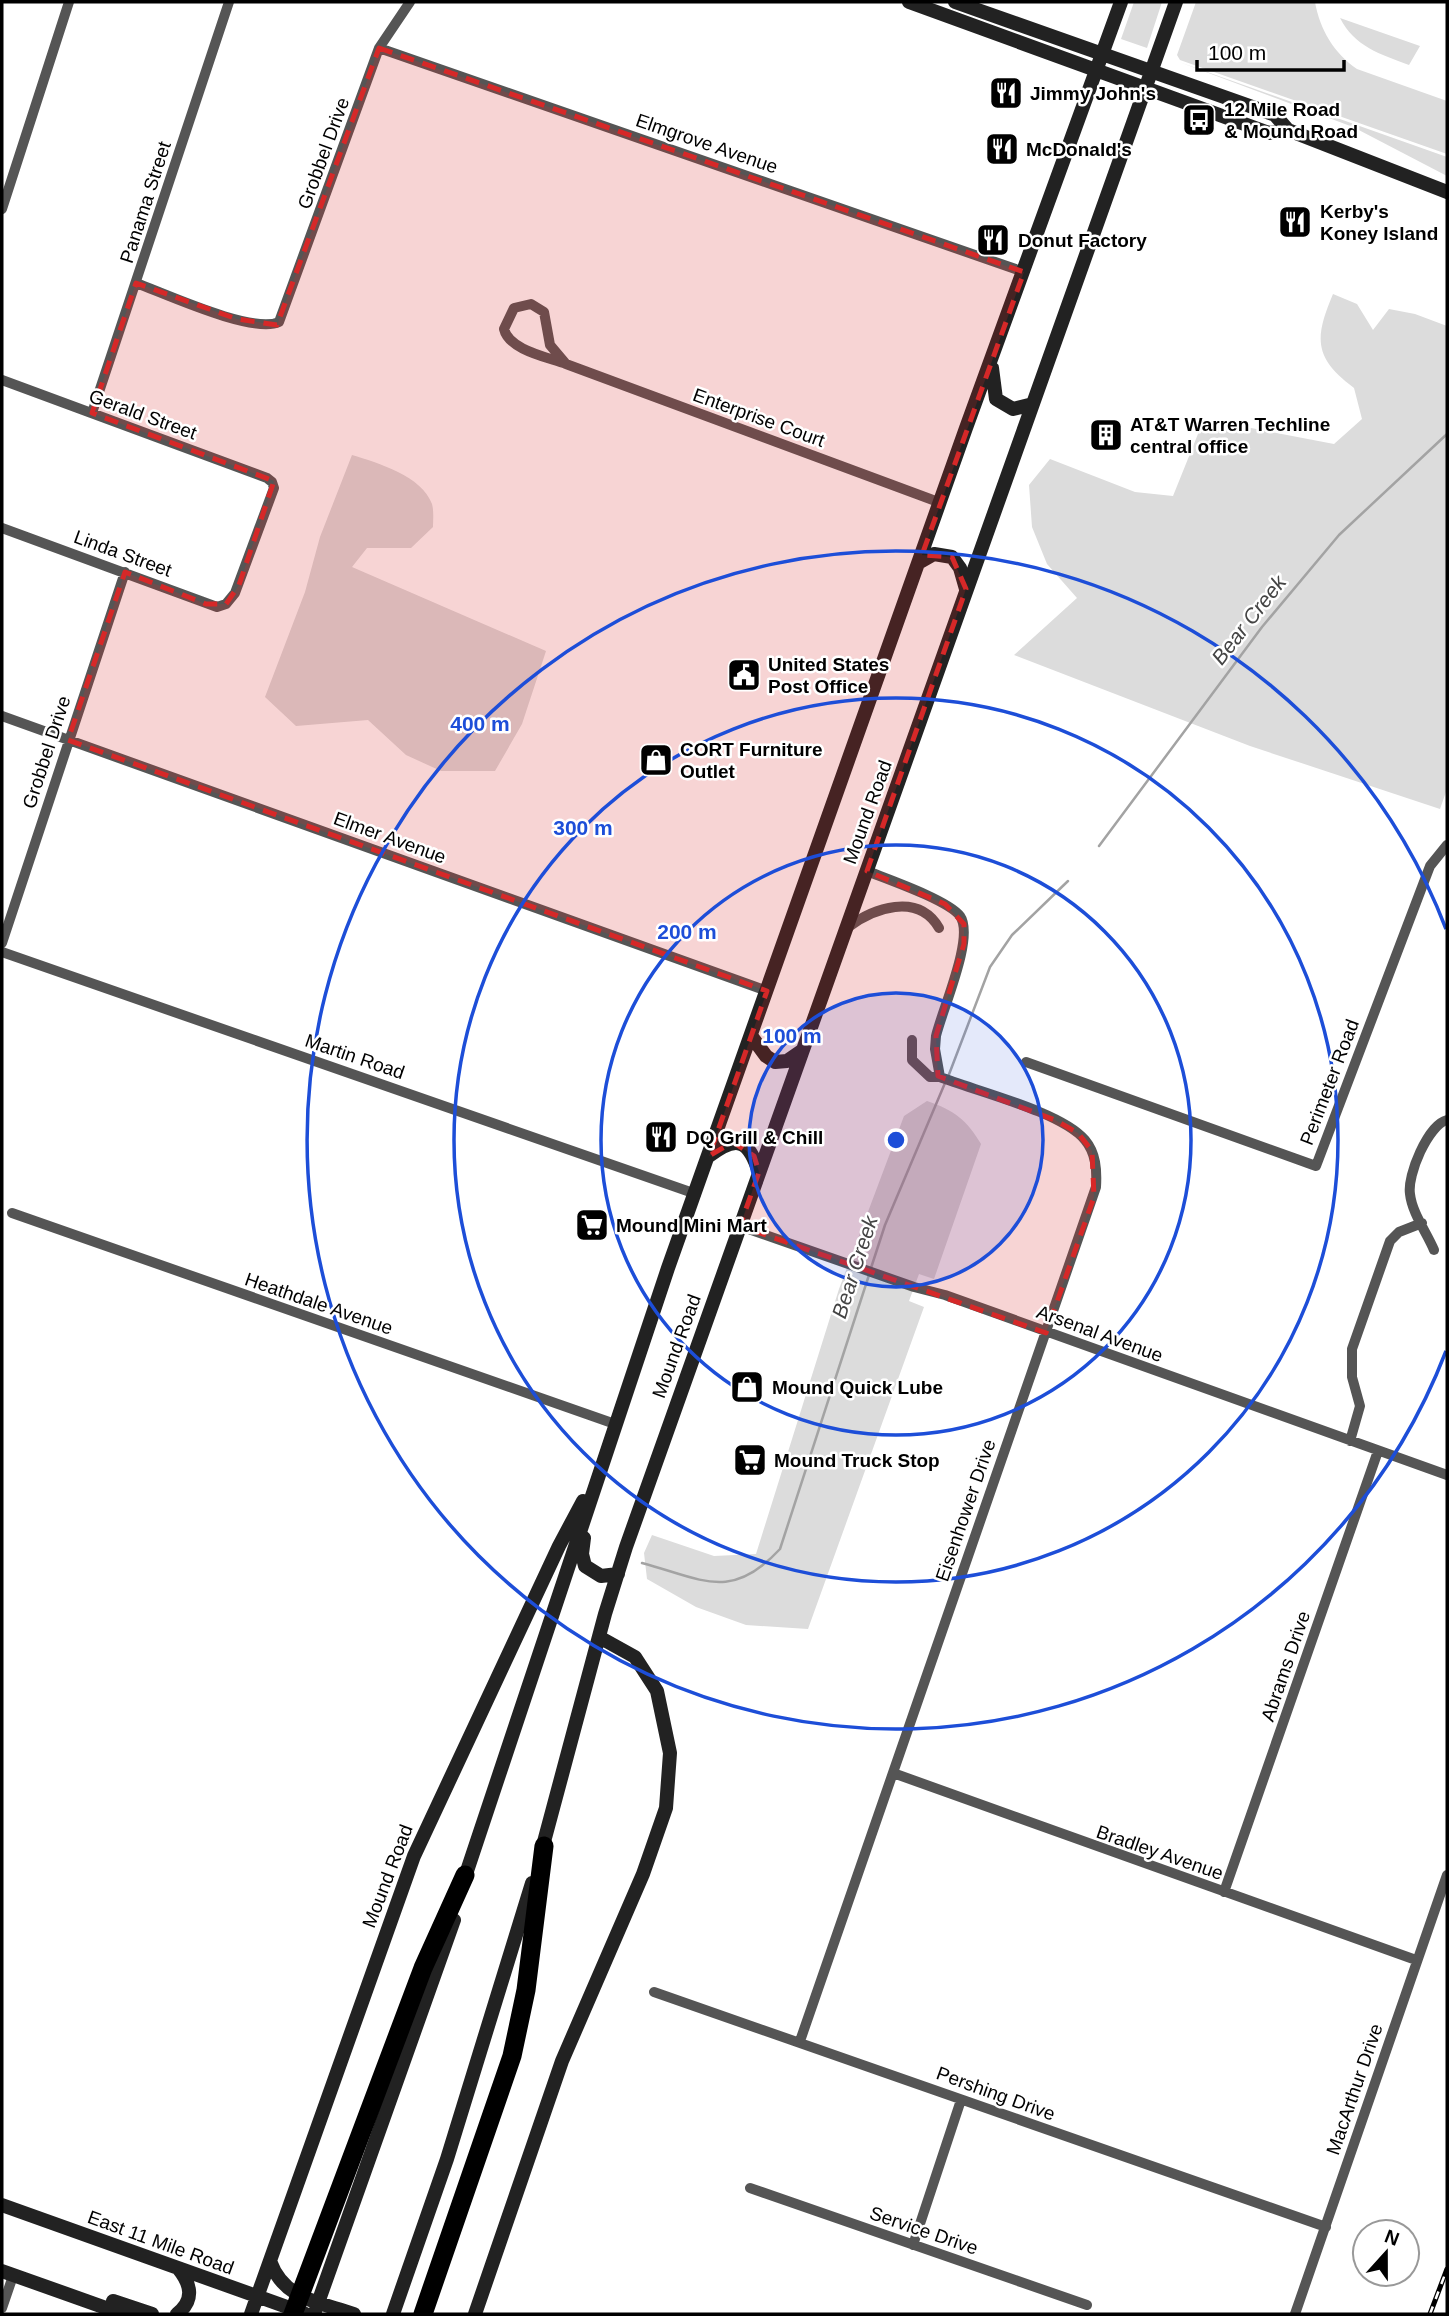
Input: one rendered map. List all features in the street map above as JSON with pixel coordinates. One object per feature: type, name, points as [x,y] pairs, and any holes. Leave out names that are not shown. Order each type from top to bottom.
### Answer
[{"type":"highway","points":[[423,2314],[512,2056],[526,1990],[544,1846]]},
{"type":"highway","points":[[285,2309],[423,1968],[464,1875]]},
{"type":"main road","points":[[909,2],[1269,132],[1288,130],[1447,192]]},
{"type":"main road","points":[[955,2],[1275,115],[1288,130]]},
{"type":"main road","name":"Mound Road","points":[[314,2314],[455,1917],[464,1875],[615,1424],[992,356],[1121,2]]},
{"type":"main road","name":"Mound Road","points":[[393,2314],[447,2159],[544,1846],[618,1574],[1176,2]]},
{"type":"main road","points":[[992,356],[992,387],[996,399],[1013,409],[1033,404]]},
{"type":"main road","points":[[920,562],[934,554],[952,557],[960,568],[966,589]]},
{"type":"main road","points":[[752,1037],[766,1056],[775,1062],[787,1061],[803,1050]]},
{"type":"main road","points":[[709,1156],[726,1143],[740,1143],[749,1148],[759,1172]]},
{"type":"main road","name":"Mound Road","points":[[251,2314],[414,1856],[559,1546],[601,1469]]},
{"type":"main road","points":[[591,1499],[582,1554],[584,1566],[601,1577],[618,1574]]},
{"type":"main road","points":[[475,2314],[562,2061],[643,1874],[666,1808],[670,1754],[657,1691],[635,1657],[599,1637]]},
{"type":"main road","name":"East 11 Mile Road","points":[[2,2205],[178,2267],[285,2309],[308,2314]]},
{"type":"main road","points":[[270,2261],[275,2276],[286,2290],[354,2314]]},
{"type":"main road","points":[[177,2314],[187,2305],[190,2294],[187,2279],[178,2267]]},
{"type":"main road","points":[[8,2274],[123,2314]]},
{"type":"main road","points":[[57,2292],[87,2292],[152,2314]]},
{"type":"street","points":[[2,209],[69,2]]},
{"type":"street","name":"Panama Street","points":[[92,413],[229,2]]},
{"type":"street","name":"Grobbel Drive","points":[[136,283],[237,319],[266,325],[279,322],[379,48],[410,2]]},
{"type":"street","name":"Elmgrove Avenue","points":[[379,48],[1024,272]]},
{"type":"street","name":"Enterprise Court","points":[[566,364],[550,345],[544,312],[531,304],[514,308],[505,324],[507,338],[518,345],[566,364],[941,503]]},
{"type":"street","name":"Gerald Street","points":[[2,380],[272,482],[272,497],[232,600]]},
{"type":"street","name":"Linda Street","points":[[2,528],[206,604],[217,607],[232,600]]},
{"type":"street","name":"Grobbel Drive","points":[[2,943],[125,572]]},
{"type":"street","name":"Elmer Avenue","points":[[2,716],[767,991]]},
{"type":"street","name":"Perimeter Road","points":[[1026,1062],[1316,1166],[1430,866],[1447,845]]},
{"type":"street","points":[[867,871],[945,904],[957,912],[964,924],[964,944],[936,1036],[934,1049],[940,1077]]},
{"type":"street","points":[[847,928],[865,914],[887,907],[923,912],[939,928]]},
{"type":"street","name":"Martin Road","points":[[2,952],[696,1195]]},
{"type":"street","name":"Eisenhower Drive","points":[[800,2041],[1094,1197],[1095,1161],[1086,1141],[1068,1127],[940,1077],[930,1077],[916,1066],[911,1054],[912,1040]]},
{"type":"street","points":[[1434,1250],[1411,1199],[1410,1187],[1429,1132],[1438,1123],[1447,1120]]},
{"type":"street","name":"Heathdale Avenue","points":[[12,1213],[615,1424]]},
{"type":"street","points":[[1350,1441],[1360,1406],[1351,1363],[1356,1334],[1390,1241],[1399,1232],[1422,1223]]},
{"type":"street","name":"Arsenal Avenue","points":[[740,1226],[875,1274],[946,1295],[1447,1475]]},
{"type":"street","name":"Abrams Drive","points":[[1224,1892],[1378,1451]]},
{"type":"street","name":"Bradley Avenue","points":[[893,1773],[1416,1961]]},
{"type":"street","name":"MacArthur Drive","points":[[1295,2314],[1447,1875]]},
{"type":"street","name":"Pershing Drive","points":[[654,1992],[1325,2227]]},
{"type":"street","points":[[913,2245],[961,2099]]},
{"type":"street","name":"Service Drive","points":[[750,2188],[1087,2305]]},
{"type":"street","points":[[2,2308],[8,2274]]},
{"type":"highlighted area","points":[[379,48],[1024,272],[922,555],[952,557],[966,589],[867,871],[945,904],[964,924],[964,944],[936,1036],[938,1076],[1055,1120],[1078,1133],[1092,1151],[1094,1197],[1046,1333],[740,1226],[759,1172],[754,1156],[733,1142],[709,1156],[767,991],[68,740],[125,572],[206,604],[226,604],[239,585],[274,481],[92,413],[136,283],[237,319],[277,325]]},
{"type":"shaded area","points":[[1134,2],[1162,2],[1147,48],[1121,39]]},
{"type":"shaded area","points":[[1196,2],[1315,2],[1320,22],[1329,40],[1341,56],[1357,69],[1447,101],[1447,154],[1180,60],[1177,55]]},
{"type":"shaded area","points":[[1340,18],[1420,46],[1409,65],[1361,43]]},
{"type":"shaded area","points":[[1179,62],[1447,157],[1447,176],[1353,127]]},
{"type":"shaded area","points":[[1333,294],[1357,304],[1373,330],[1389,309],[1415,314],[1447,326],[1447,789],[1440,809],[1250,746],[1014,655],[1077,598],[1047,564],[1032,527],[1029,485],[1050,459],[1135,492],[1173,496],[1204,419],[1334,444],[1362,419],[1354,388],[1331,367],[1321,347],[1323,323]]},
{"type":"shaded area","points":[[352,455],[398,472],[419,486],[432,504],[433,527],[411,548],[367,548],[352,567],[546,651],[522,724],[495,771],[441,771],[406,755],[368,720],[296,726],[265,697],[305,592],[320,537]]},
{"type":"shaded area","points":[[927,1101],[959,1117],[981,1144],[934,1279],[919,1274],[909,1301],[924,1307],[808,1629],[746,1625],[696,1607],[647,1579],[644,1553],[652,1535],[714,1556],[756,1554],[839,1289],[904,1116]]},
{"type":"waterway","name":"Bear Creek","points":[[1099,846],[1262,627],[1339,535],[1447,434]]},
{"type":"waterway","name":"Bear Creek","points":[[948,1077],[990,967],[1012,935],[1068,881]]},
{"type":"waterway","name":"Bear Creek","points":[[871,1268],[885,1225],[945,1083]]},
{"type":"waterway","name":"Bear Creek","points":[[642,1563],[699,1580],[731,1581],[746,1576],[780,1549],[869,1275]]},
{"type":"railway","points":[[1430,2314],[1447,2269]]},
{"type":"place","name":"Jimmy John's","points":[[1006,93]]},
{"type":"place","name":"12 Mile Road & Mound Road","points":[[1199,120]]},
{"type":"place","name":"McDonald's","points":[[1002,149]]},
{"type":"place","name":"Kerby's Koney Island","points":[[1295,222]]},
{"type":"place","name":"Donut Factory","points":[[993,240]]},
{"type":"place","name":"AT&T Warren Techline central office","points":[[1106,435]]},
{"type":"place","name":"United States Post Office","points":[[744,675]]},
{"type":"place","name":"CORT Furniture Outlet","points":[[656,760]]},
{"type":"place","name":"DQ Grill & Chill","points":[[661,1137]]},
{"type":"place","name":"Mound Mini Mart","points":[[592,1225]]},
{"type":"place","name":"Mound Quick Lube","points":[[747,1387]]},
{"type":"place","name":"Mound Truck Stop","points":[[750,1460]]}]
